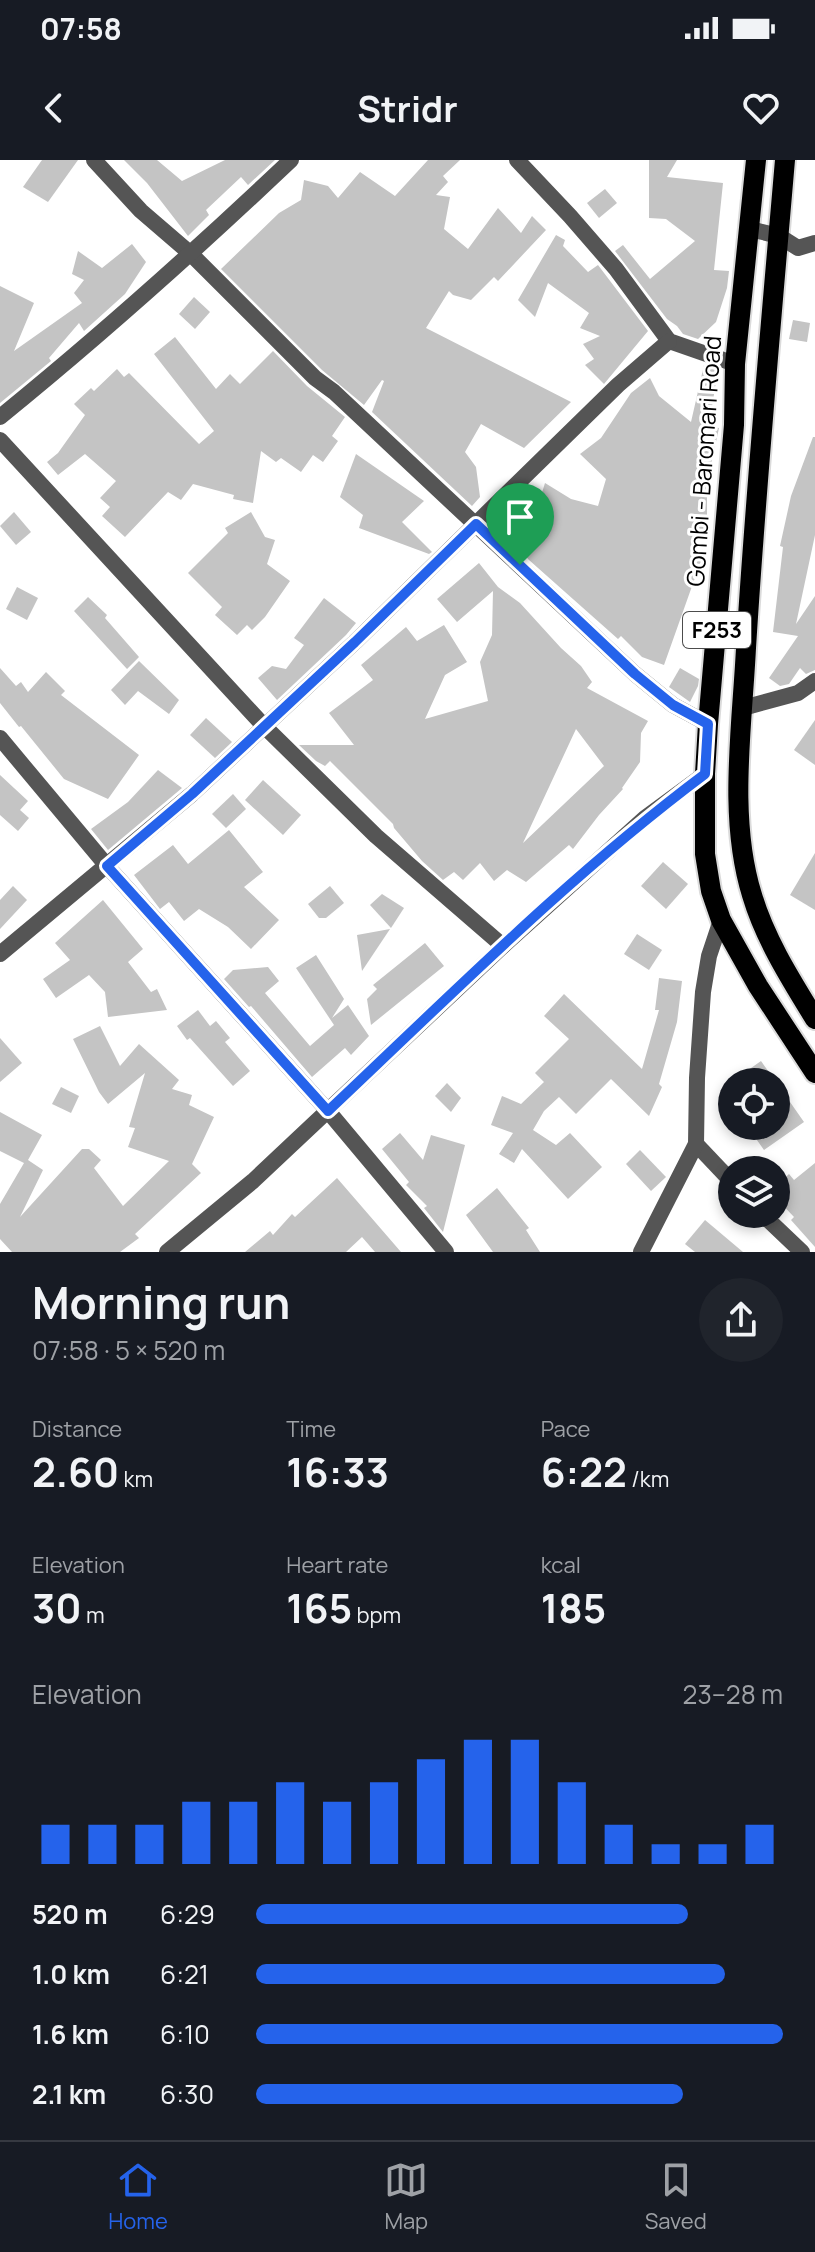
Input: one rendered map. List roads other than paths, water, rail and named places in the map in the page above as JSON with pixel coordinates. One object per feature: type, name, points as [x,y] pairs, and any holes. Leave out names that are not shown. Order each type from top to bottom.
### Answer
[{"type":"main road","name":"Gombi - Baromari Road","points":[[756,160],[735,364],[734,425],[708,724],[705,854],[711,891],[721,920],[758,986],[815,1073]]},
{"type":"main road","name":"F253","points":[[785,160],[751,559],[739,795],[743,851],[752,895],[775,950],[815,1019]]},
{"type":"street","points":[[94,160],[141,211],[191,254],[315,378],[334,392],[635,674],[673,705],[708,724]]},
{"type":"street","points":[[0,417],[87,346],[291,160]]},
{"type":"street","points":[[517,160],[616,269],[669,341],[735,364]]},
{"type":"street","points":[[750,229],[779,236],[798,248],[815,243]]},
{"type":"street","points":[[0,954],[192,794],[355,642],[607,395],[669,341]]},
{"type":"street","points":[[0,440],[264,726],[376,836],[503,946]]},
{"type":"street","points":[[743,708],[798,693],[815,681]]},
{"type":"street","points":[[0,738],[107,866],[328,1111],[446,1252]]},
{"type":"street","points":[[167,1252],[253,1181],[503,946],[645,818],[705,774]]},
{"type":"street","points":[[641,1252],[696,1144],[703,992],[709,956],[721,920]]},
{"type":"street","points":[[696,1144],[718,1167]]},
{"type":"street","points":[[777,1228],[802,1252]]}]
